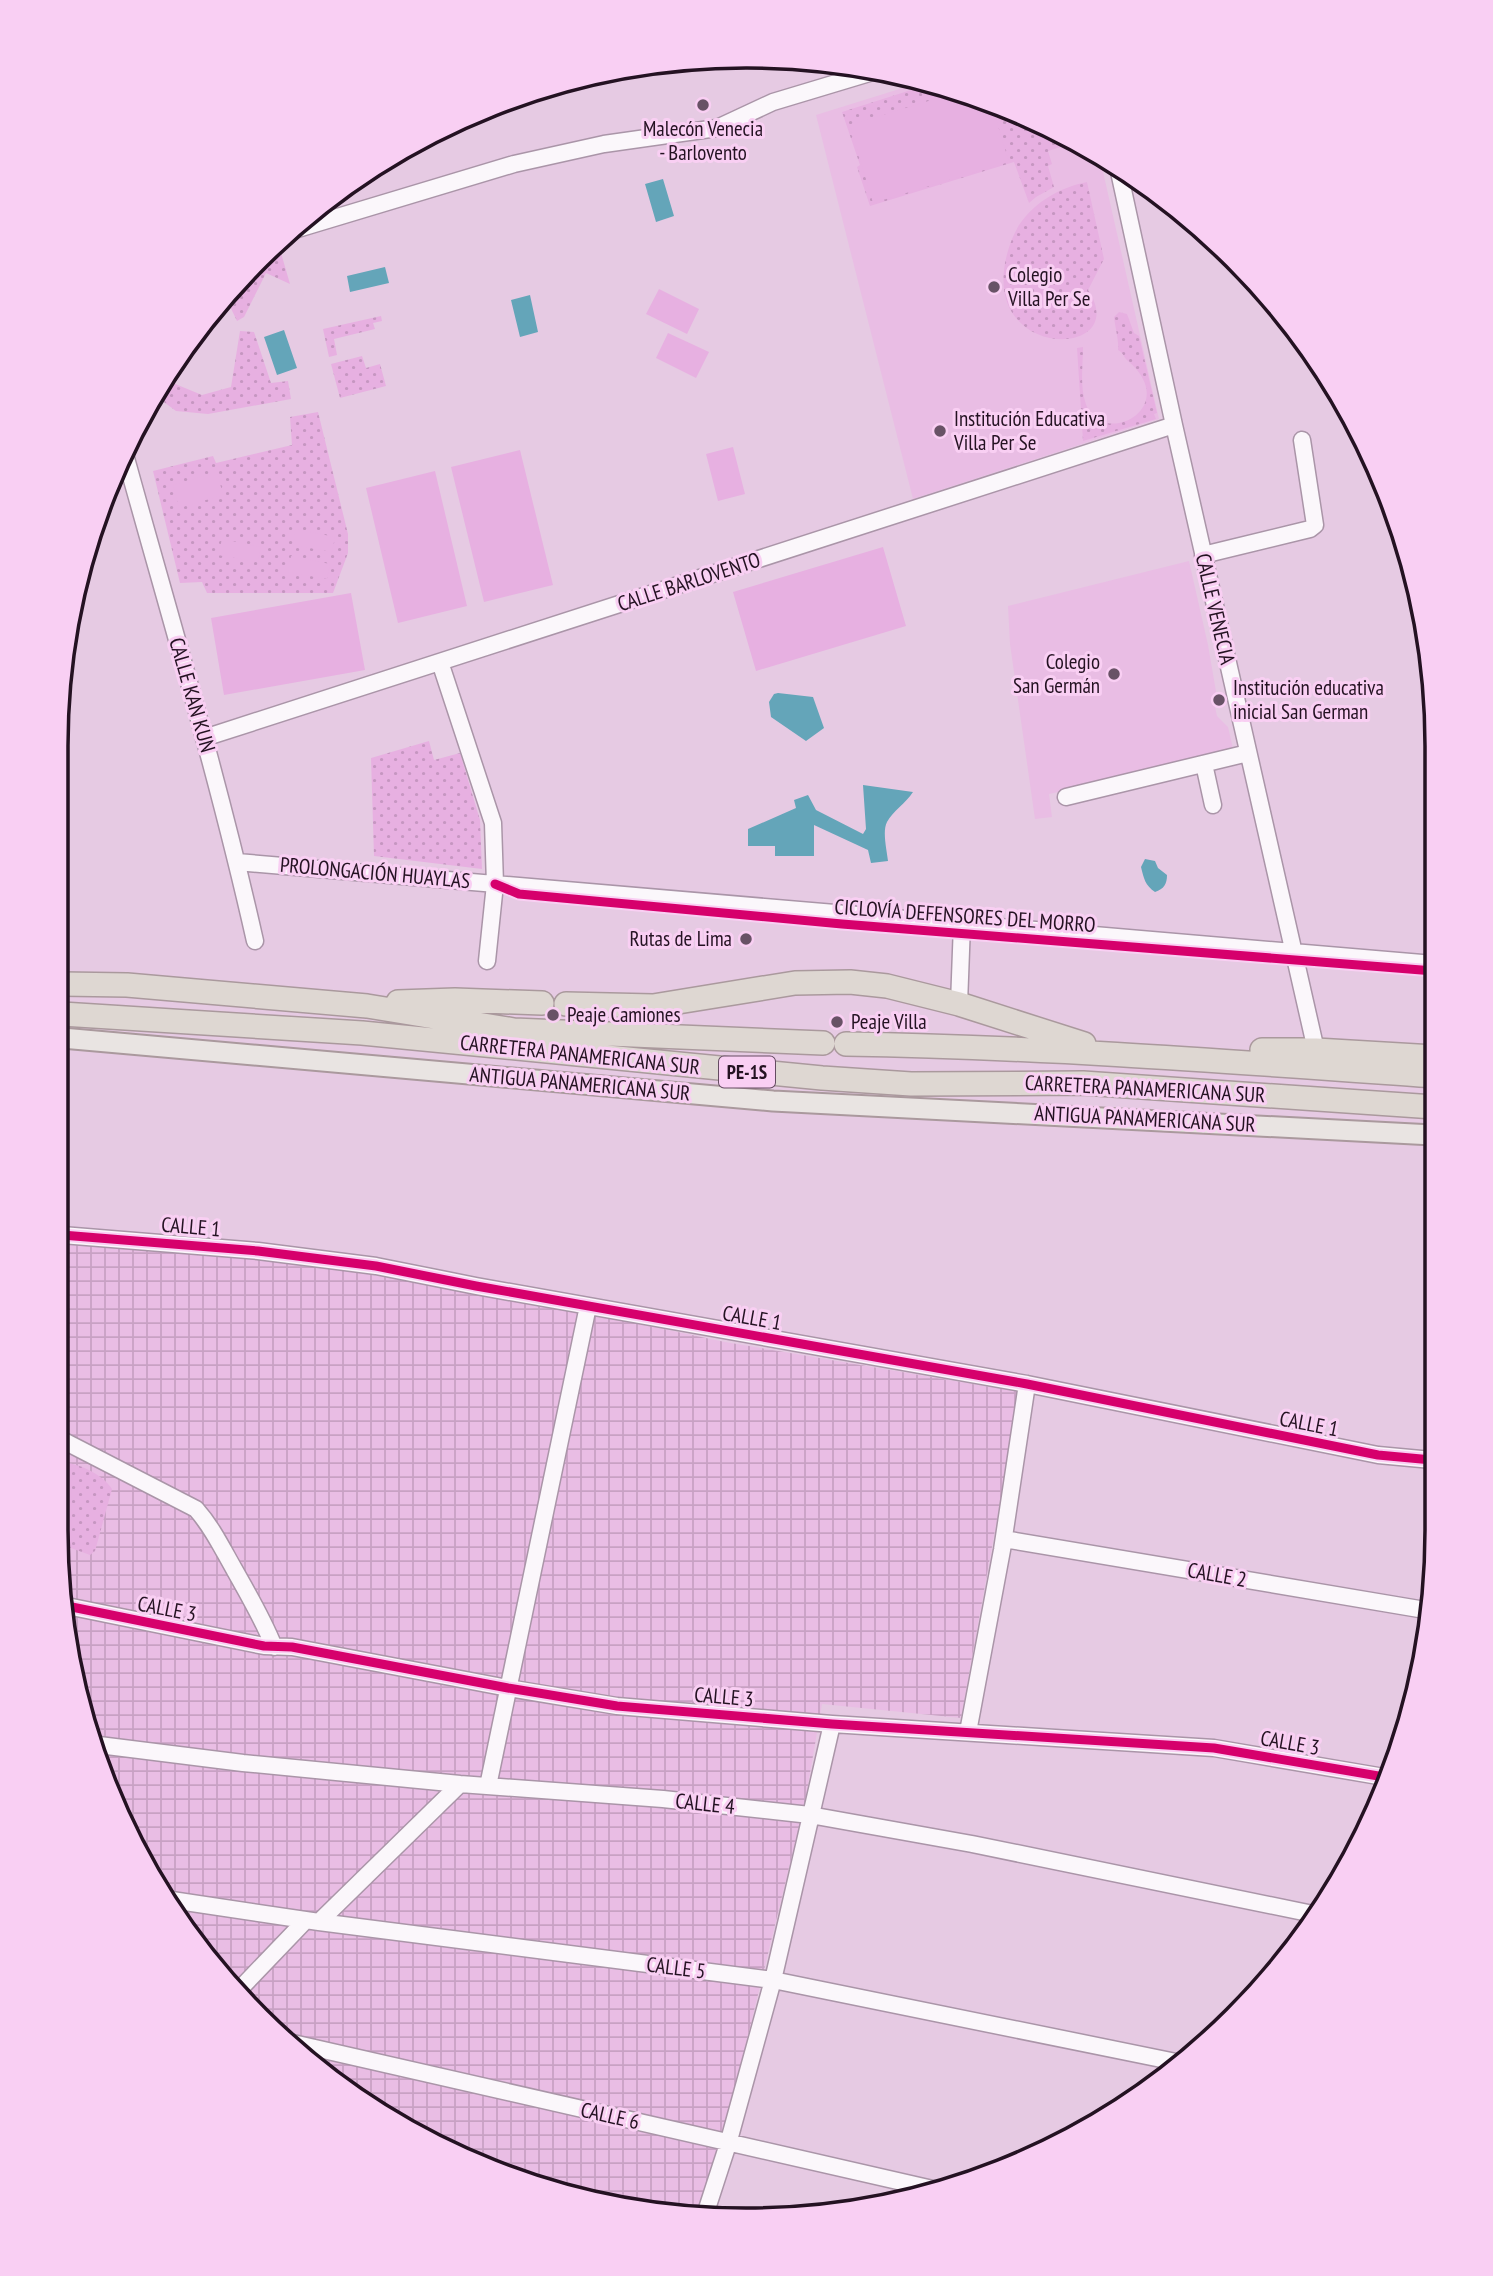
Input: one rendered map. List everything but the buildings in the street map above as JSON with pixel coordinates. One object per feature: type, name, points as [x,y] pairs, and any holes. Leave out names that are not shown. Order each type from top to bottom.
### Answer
[{"type":"highway","name":"CARRETERA PANAMERICANA SUR","points":[[566,1004],[653,1006],[794,983],[850,982],[887,985],[959,1004],[1114,1053]]},
{"type":"highway","name":"CARRETERA PANAMERICANA SUR","points":[[68,984],[127,985],[367,1006],[513,1030],[823,1043]]},
{"type":"highway","name":"CARRETERA PANAMERICANA SUR","points":[[367,1006],[455,1000],[542,1003]]},
{"type":"highway","name":"CARRETERA PANAMERICANA SUR","points":[[68,1014],[362,1033],[738,1072],[847,1080],[911,1084],[1083,1083],[1425,1106]]},
{"type":"highway","name":"CARRETERA PANAMERICANA SUR","points":[[846,1044],[1114,1053],[1425,1075]]},
{"type":"highway","points":[[1139,1055],[1316,1050],[1425,1056]]},
{"type":"main road","name":"ANTIGUA PANAMERICANA SUR","points":[[68,1039],[773,1101],[1425,1135]]},
{"type":"street","points":[[315,224],[514,164],[604,144],[717,128],[773,102],[855,77]]},
{"type":"street","name":"CALLE VENECIA","points":[[1121,182],[1316,1050]]},
{"type":"street","name":"CALLE BARLOVENTO","points":[[204,738],[1174,425]]},
{"type":"street","points":[[1203,555],[1315,525],[1302,440]]},
{"type":"street","name":"CALLE KAN KUN","points":[[129,468],[204,738],[255,941]]},
{"type":"street","points":[[440,662],[491,814],[495,884],[487,961]]},
{"type":"street","points":[[1066,797],[1248,754]]},
{"type":"street","points":[[1204,764],[1213,805]]},
{"type":"street","name":"PROLONGACIÓN HUAYLAS","points":[[237,862],[1425,963]]},
{"type":"street","points":[[959,1004],[962,924]]},
{"type":"street","name":"CALLE 1","points":[[68,1235],[258,1251],[376,1266],[1027,1384],[1378,1455],[1425,1459]]},
{"type":"street","points":[[488,1786],[588,1306]]},
{"type":"street","points":[[968,1732],[1004,1539],[1027,1384]]},
{"type":"street","points":[[68,1443],[196,1509],[206,1521],[264,1621],[274,1647]]},
{"type":"street","name":"CALLE 2","points":[[1004,1539],[1420,1609]]},
{"type":"street","name":"CALLE 3","points":[[73,1607],[274,1647],[292,1647],[617,1706],[831,1724],[1214,1748],[1378,1776]]},
{"type":"street","points":[[708,2206],[728,2144],[773,1980],[831,1724]]},
{"type":"street","name":"CALLE 4","points":[[103,1746],[243,1763],[663,1799],[810,1815],[972,1844],[1305,1913]]},
{"type":"street","points":[[244,1985],[460,1783]]},
{"type":"street","name":"CALLE 5","points":[[180,1901],[773,1980],[1168,2060]]},
{"type":"street","name":"CALLE 6","points":[[307,2045],[919,2186]]},
{"type":"shaded area","name":"Colegio Villa Per Se","points":[[905,87],[965,104],[1006,120],[1046,138],[1103,170],[1159,419],[913,499],[816,115]]},
{"type":"shaded area","points":[[914,89],[965,104],[1062,146],[1048,151],[1052,164],[1048,166],[1054,187],[1029,203],[1014,162],[870,206],[857,167],[860,165],[842,112]]},
{"type":"shaded area","points":[[942,97],[995,116],[1009,162],[873,203],[850,125]]},
{"type":"shaded area","points":[[1087,182],[1104,259],[1088,290],[1097,314],[1090,330],[1072,338],[1050,338],[1028,329],[1010,309],[1003,280],[1012,239],[1024,218],[1042,201],[1064,189]]},
{"type":"shaded area","points":[[281,254],[290,284],[266,273],[244,317],[237,321],[230,307]]},
{"type":"shaded area","points":[[659,289],[699,309],[687,334],[646,314]]},
{"type":"shaded area","points":[[1119,312],[1127,314],[1134,333],[1139,336],[1157,413],[1154,414],[1156,419],[1083,441],[1077,348],[1083,347],[1083,395],[1093,416],[1105,423],[1119,423],[1132,418],[1142,408],[1147,395],[1143,379],[1118,350],[1114,317]]},
{"type":"shaded area","points":[[381,316],[382,321],[373,323],[375,329],[334,339],[337,355],[329,357],[323,329]]},
{"type":"shaded area","points":[[240,331],[254,332],[271,383],[288,381],[291,399],[208,414],[176,411],[163,401],[174,384],[202,395],[231,387]]},
{"type":"shaded area","points":[[668,333],[709,352],[696,378],[656,358]]},
{"type":"shaded area","points":[[362,356],[366,368],[380,364],[386,386],[340,398],[331,364]]},
{"type":"shaded area","points":[[318,412],[348,534],[348,553],[333,593],[207,593],[202,582],[180,583],[153,471],[213,456],[216,463],[292,445],[290,417]]},
{"type":"shaded area","points":[[733,447],[745,494],[718,501],[706,454]]},
{"type":"shaded area","points":[[520,450],[553,585],[484,602],[451,467]]},
{"type":"shaded area","points":[[435,471],[467,606],[398,623],[366,488]]},
{"type":"shaded area","points":[[217,472],[223,495],[179,508],[173,485]]},
{"type":"shaded area","points":[[296,529],[335,537],[332,552],[293,545]]},
{"type":"shaded area","points":[[222,539],[261,547],[258,562],[218,555]]},
{"type":"shaded area","points":[[883,547],[906,626],[756,671],[733,592]]},
{"type":"shaded area","points":[[291,556],[330,564],[327,579],[288,572]]},
{"type":"shaded area","name":"Colegio San Germán","points":[[1189,561],[1208,645],[1218,703],[1215,707],[1217,716],[1228,727],[1234,753],[1049,794],[1052,817],[1035,819],[1010,644],[1008,606]]},
{"type":"shaded area","points":[[351,593],[365,670],[224,695],[211,618]]},
{"type":"shaded area","points":[[429,741],[434,760],[460,753],[480,820],[482,869],[374,856],[371,758]]},
{"type":"shaded area","points":[[68,1240],[252,1254],[578,1311],[725,1342],[1020,1392],[961,1718],[822,1704],[805,1802],[724,2134],[700,2206],[614,2195],[528,2172],[447,2138],[407,2117],[334,2068],[267,2009],[208,1942],[159,1869],[138,1829],[104,1748],[81,1662],[74,1618],[68,1530]]},
{"type":"shaded area","points":[[68,1464],[92,1472],[112,1489],[95,1551],[90,1555],[71,1548],[68,1530]]},
{"type":"water","points":[[663,179],[674,216],[656,222],[645,184]]},
{"type":"water","points":[[385,267],[389,283],[350,292],[347,276]]},
{"type":"water","points":[[530,295],[538,332],[520,337],[511,300]]},
{"type":"water","points":[[284,330],[297,368],[277,375],[264,337]]},
{"type":"water","points":[[774,694],[813,697],[824,728],[806,741],[771,717],[769,702]]},
{"type":"water","points":[[863,785],[913,792],[887,822],[885,836],[888,861],[871,863],[868,850],[814,825],[814,856],[775,856],[775,846],[748,846],[748,829],[796,808],[794,800],[808,795],[816,810],[863,834],[866,829]]},
{"type":"water","points":[[1145,859],[1155,861],[1158,868],[1167,875],[1164,886],[1155,892],[1143,875],[1141,867]]},
{"type":"cycle path","name":"CICLOVÍA DEFENSORES DEL MORRO","points":[[495,884],[519,894],[842,924],[1425,970]]},
{"type":"cycle path","points":[[68,1235],[258,1251],[376,1266],[1027,1384],[1378,1455],[1425,1459]]},
{"type":"cycle path","points":[[73,1607],[264,1646],[292,1647],[617,1706],[832,1724],[1214,1748],[1378,1776]]},
{"type":"place","name":"Malecón Venecia - Barlovento","points":[[703,105]]},
{"type":"place","name":"Colegio Villa Per Se","points":[[994,287]]},
{"type":"place","name":"Institución Educativa Villa Per Se","points":[[940,431]]},
{"type":"place","name":"Colegio San Germán","points":[[1114,674]]},
{"type":"place","name":"Institución educativa inicial San German","points":[[1219,700]]},
{"type":"place","name":"Rutas de Lima","points":[[746,939]]},
{"type":"place","name":"Peaje Camiones","points":[[553,1015]]},
{"type":"place","name":"Peaje Villa","points":[[837,1022]]}]
